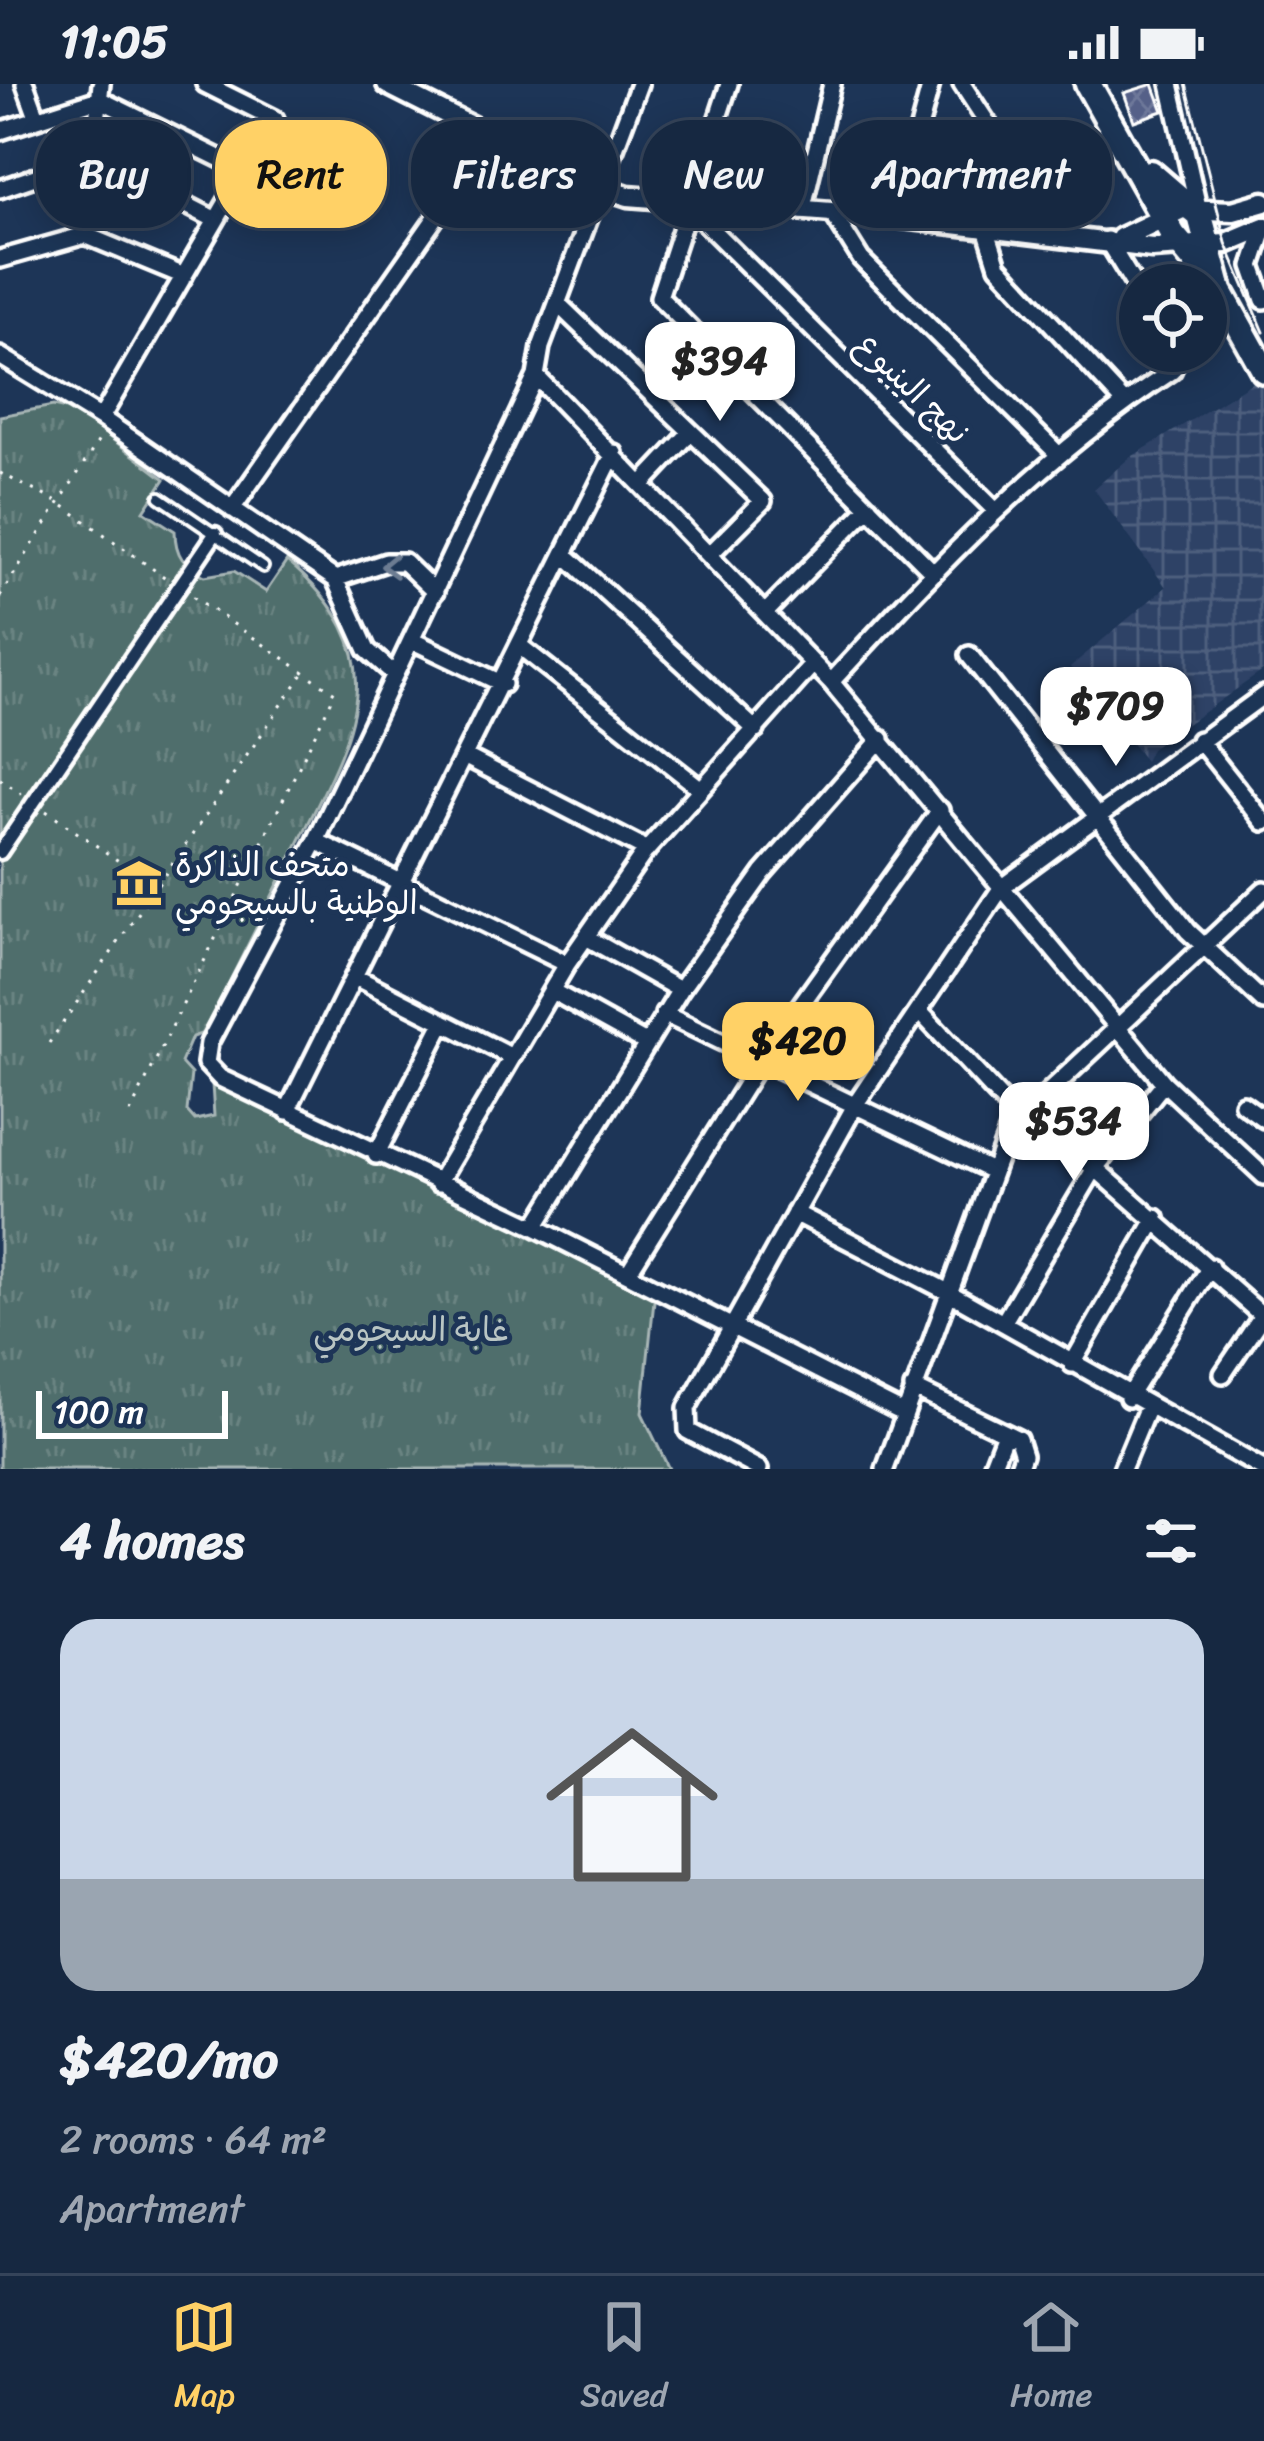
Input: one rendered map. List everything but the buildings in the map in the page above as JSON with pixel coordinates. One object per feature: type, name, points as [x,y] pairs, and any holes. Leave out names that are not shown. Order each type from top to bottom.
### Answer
[{"type":"main road","points":[[1088,84],[1165,219],[1197,264]]},
{"type":"main road","points":[[1124,144],[1160,183],[1198,212],[1214,264]]},
{"type":"main road","points":[[1227,304],[1264,370]]},
{"type":"street","points":[[25,84],[37,117]]},
{"type":"street","points":[[205,84],[273,120]]},
{"type":"street","points":[[387,84],[457,120]]},
{"type":"street","points":[[618,137],[639,84]]},
{"type":"street","points":[[718,120],[729,84]]},
{"type":"street","points":[[806,194],[832,84]]},
{"type":"street","points":[[921,120],[931,84]]},
{"type":"street","points":[[962,84],[1062,237]]},
{"type":"street","points":[[1170,84],[1198,212]]},
{"type":"street","points":[[0,131],[100,91],[215,155]]},
{"type":"street","points":[[0,189],[36,177]]},
{"type":"street","points":[[1109,240],[1139,234],[1182,209],[1234,212],[1264,202]]},
{"type":"street","points":[[101,418],[215,222]]},
{"type":"street","points":[[85,235],[86,228]]},
{"type":"street","points":[[232,509],[429,228]]},
{"type":"street","points":[[585,228],[541,347],[536,376],[316,841],[206,1054],[211,1072],[376,1155],[535,1227],[904,1413]]},
{"type":"street","points":[[683,228],[659,297],[933,572]]},
{"type":"street","name":"نهج الينبوع","points":[[710,228],[995,510]]},
{"type":"street","points":[[842,228],[861,259],[1056,452]]},
{"type":"street","points":[[1124,402],[998,266],[986,228],[1183,248],[1243,239],[1264,228]]},
{"type":"street","points":[[1264,228],[1252,266],[1264,300]]},
{"type":"street","points":[[0,260],[85,235],[184,276]]},
{"type":"street","points":[[1109,240],[1123,264]]},
{"type":"street","points":[[559,305],[763,501],[711,553]]},
{"type":"street","points":[[0,356],[101,418],[335,579],[367,650],[393,673]]},
{"type":"street","points":[[831,682],[933,572],[1056,452],[1170,372]]},
{"type":"street","points":[[536,376],[831,682],[1164,1083],[1264,1176]]},
{"type":"street","points":[[643,483],[691,432]]},
{"type":"street","points":[[287,1111],[614,453]]},
{"type":"street","points":[[766,612],[869,507]]},
{"type":"street","points":[[0,852],[215,534]]},
{"type":"street","points":[[565,555],[756,730]]},
{"type":"street","points":[[335,579],[386,562],[404,562],[435,592]]},
{"type":"street","points":[[411,640],[503,684]]},
{"type":"street","points":[[521,647],[701,789]]},
{"type":"street","points":[[969,655],[1204,947],[1264,1002]]},
{"type":"street","points":[[438,1183],[567,964],[647,850],[813,664]]},
{"type":"street","points":[[759,1469],[703,1442],[688,1430],[685,1419],[856,1102],[1002,887],[1264,695]]},
{"type":"street","points":[[535,1227],[680,990],[763,873],[881,739]]},
{"type":"street","points":[[1199,740],[1264,822]]},
{"type":"street","points":[[466,757],[647,850]]},
{"type":"street","points":[[628,1273],[761,1060],[940,810]]},
{"type":"street","points":[[316,841],[567,964]]},
{"type":"street","points":[[885,1469],[946,1291],[992,1171],[1019,1118],[1264,890]]},
{"type":"street","points":[[586,937],[680,990]]},
{"type":"street","points":[[357,978],[512,1057]]},
{"type":"street","points":[[552,991],[646,1043]]},
{"type":"street","points":[[920,1012],[1019,1118],[1095,1168],[1263,1315],[1223,1374]]},
{"type":"street","points":[[664,1014],[992,1171]]},
{"type":"street","points":[[376,1155],[443,1023]]},
{"type":"street","points":[[1003,1323],[1095,1168],[1164,1083]]},
{"type":"street","points":[[1243,1104],[1264,1119]]},
{"type":"street","points":[[795,1213],[1003,1323],[1236,1463],[1262,1469]]},
{"type":"street","points":[[1072,1364],[1156,1218]]},
{"type":"street","points":[[1128,1398],[1210,1267]]},
{"type":"street","points":[[913,1388],[1022,1443],[1018,1469]]},
{"type":"street","points":[[1122,1469],[1148,1409]]},
{"type":"street","points":[[991,1469],[1005,1432]]},
{"type":"lane","points":[[160,497],[262,567]]},
{"type":"lane","points":[[215,534],[232,509]]},
{"type":"path","points":[[0,596],[99,440]]},
{"type":"path","points":[[0,473],[61,503],[335,693],[130,1113]]},
{"type":"path","points":[[49,1042],[304,672]]},
{"type":"path","points":[[0,779],[154,885]]},
{"type":"shaded area","points":[[1258,379],[1264,389],[1264,670],[1151,749],[1145,761],[1070,667],[1166,587],[1094,489],[1128,459]]},
{"type":"green space","name":"متحف الذاكرة الوطنية بالسيجومي","points":[[53,406],[75,411],[165,479],[144,511],[175,531],[179,553],[191,568],[205,576],[234,571],[266,592],[287,561],[323,597],[345,632],[355,666],[355,701],[333,773],[204,1033],[192,1037],[181,1063],[191,1074],[187,1111],[195,1120],[214,1116],[212,1084],[656,1282],[642,1413],[669,1469],[0,1469],[0,416]]},
{"type":"tram line","points":[[1186,84],[1226,243],[1264,332]]},
{"type":"place","name":"متحف الذاكرة الوطنية بالسيجومي","points":[[139,883]]},
{"type":"park label","name":"غابة السيجومي","points":[[411,1329]]}]
